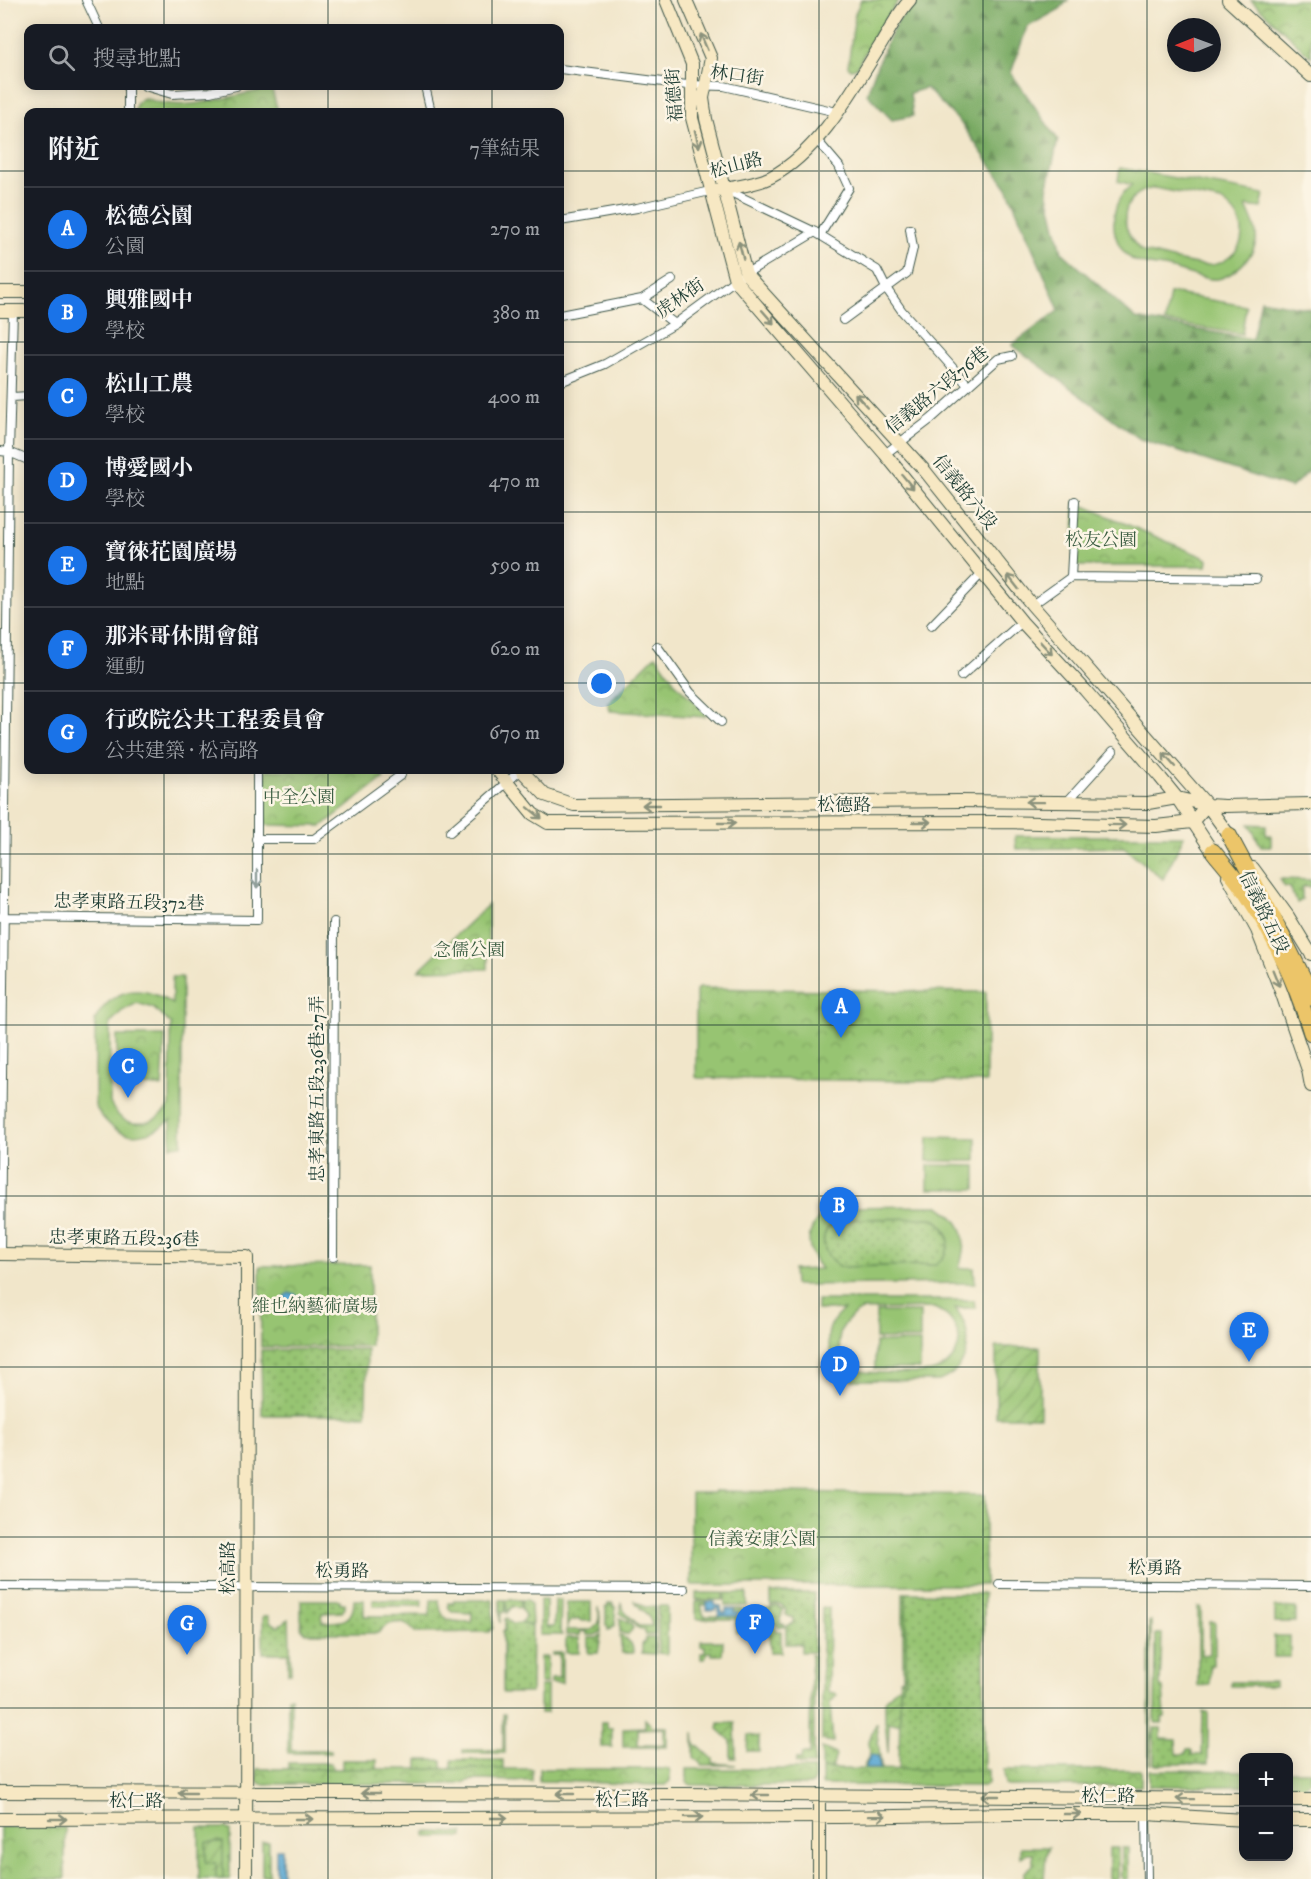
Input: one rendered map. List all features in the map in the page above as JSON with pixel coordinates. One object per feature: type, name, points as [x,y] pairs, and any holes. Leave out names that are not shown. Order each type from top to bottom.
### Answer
[{"type":"highway","points":[[1228,835],[1273,917],[1307,985],[1311,998]]},
{"type":"highway","points":[[1213,851],[1247,894],[1265,926],[1296,989],[1311,1033]]},
{"type":"street","points":[[86,0],[97,24]]},
{"type":"street","name":"福德街","points":[[666,0],[703,98],[724,189]]},
{"type":"street","name":"福德街","points":[[686,0],[711,58],[699,86],[692,118],[710,191]]},
{"type":"street","name":"松山路","points":[[564,220],[724,189],[770,177],[795,162],[837,112],[910,0]]},
{"type":"street","points":[[1228,0],[1311,76]]},
{"type":"street","name":"林口街","points":[[564,69],[699,86],[724,86],[837,112]]},
{"type":"street","points":[[128,90],[128,108]]},
{"type":"street","points":[[158,90],[172,94],[219,90]]},
{"type":"street","points":[[426,90],[430,108]]},
{"type":"street","points":[[816,139],[839,166],[849,188],[817,234]]},
{"type":"street","points":[[724,189],[817,234],[877,270],[886,288],[902,310],[968,385]]},
{"type":"street","name":"信義路六段","points":[[724,189],[741,277],[932,479],[1032,605],[1207,805]]},
{"type":"street","name":"信義路六段","points":[[710,191],[741,277],[1022,622],[1085,690],[1177,798]]},
{"type":"street","points":[[843,320],[907,273],[913,248],[910,229]]},
{"type":"street","name":"虎林街","points":[[564,380],[605,364],[675,324],[741,277],[817,234]]},
{"type":"street","points":[[564,314],[642,299],[672,280]]},
{"type":"street","points":[[0,292],[24,292]]},
{"type":"street","points":[[642,299],[675,324]]},
{"type":"street","points":[[0,1254],[4,452],[12,397],[6,311],[24,311]]},
{"type":"street","name":"信義路六段76巷","points":[[885,454],[998,359],[1012,356]]},
{"type":"street","points":[[12,397],[24,396]]},
{"type":"street","points":[[4,452],[24,458]]},
{"type":"street","points":[[1071,577],[1075,501]]},
{"type":"street","points":[[931,626],[983,573]]},
{"type":"street","points":[[1032,605],[1071,577],[1256,579]]},
{"type":"street","points":[[961,676],[1022,622]]},
{"type":"street","points":[[657,646],[690,692],[721,722]]},
{"type":"street","points":[[1066,802],[1113,751]]},
{"type":"street","points":[[257,774],[256,839],[314,839],[401,775]]},
{"type":"street","name":"松德路","points":[[500,774],[533,814],[548,823],[1003,822],[1156,826],[1192,822]]},
{"type":"street","points":[[450,832],[516,774]]},
{"type":"street","name":"松德路","points":[[525,774],[545,795],[574,805],[959,801],[1148,804],[1177,798],[1207,805],[1311,804]]},
{"type":"street","name":"信義路五段","points":[[1177,798],[1213,851],[1257,930],[1282,994],[1308,1070],[1311,1086]]},
{"type":"street","points":[[1192,822],[1207,805]]},
{"type":"street","name":"信義路五段","points":[[1207,805],[1288,916],[1311,954]]},
{"type":"street","name":"忠孝東路五段372巷","points":[[2,917],[257,920],[256,839]]},
{"type":"street","name":"忠孝東路五段236巷27弄","points":[[333,1257],[334,922]]},
{"type":"street","name":"忠孝東路五段236巷","points":[[0,1254],[247,1257]]},
{"type":"street","name":"松高路","points":[[246,1879],[247,1257]]},
{"type":"street","name":"松勇路","points":[[999,1584],[1311,1586]]},
{"type":"street","name":"松勇路","points":[[0,1586],[684,1589]]},
{"type":"street","name":"松仁路","points":[[0,1792],[1239,1799]]},
{"type":"street","points":[[819,1795],[819,1879]]},
{"type":"street","points":[[1293,1800],[1311,1800]]},
{"type":"street","points":[[1146,1814],[1148,1879]]},
{"type":"street","name":"松仁路","points":[[0,1819],[1146,1814],[1239,1820]]},
{"type":"street","points":[[1293,1820],[1311,1820]]},
{"type":"green space","points":[[861,0],[899,0],[856,68],[851,69],[848,66],[855,14]]},
{"type":"green space","points":[[916,0],[1068,0],[1060,9],[1027,27],[1011,73],[1058,140],[1047,190],[1062,252],[1136,319],[1252,339],[1261,300],[1311,309],[1311,469],[1291,488],[1140,439],[1012,345],[1059,310],[1007,188],[960,122],[926,88],[910,93],[913,116],[892,120],[867,94],[893,31],[907,9]]},
{"type":"green space","points":[[1251,0],[1311,0],[1311,57]]},
{"type":"green space","points":[[272,90],[277,108],[135,108],[137,103],[145,98],[175,105],[207,102]]},
{"type":"green space","points":[[1120,168],[1264,194],[1261,208],[1246,206],[1256,232],[1256,241],[1251,254],[1236,270],[1218,279],[1133,260],[1118,243],[1114,222],[1118,201],[1132,185],[1118,181]],"holes":[[[1155,188],[1221,201],[1236,215],[1241,224],[1242,235],[1235,252],[1225,260],[1212,265],[1191,263],[1143,252],[1129,234],[1126,224],[1125,214],[1134,197],[1143,191]]]},
{"type":"green space","points":[[1170,293],[1246,306],[1242,334],[1165,322]]},
{"type":"green space","name":"松友公園","points":[[1075,502],[1208,559],[1207,566],[1074,566]]},
{"type":"green space","points":[[656,655],[677,685],[706,712],[705,717],[610,711],[608,703]]},
{"type":"green space","name":"中全公園","points":[[265,774],[380,774],[384,778],[322,826],[265,825]]},
{"type":"green space","points":[[1249,824],[1266,825],[1266,835],[1271,835],[1271,846],[1261,846]]},
{"type":"green space","points":[[1015,836],[1184,836],[1163,879],[1124,847],[1016,849]]},
{"type":"green space","points":[[1280,879],[1311,880],[1311,887],[1302,887],[1302,900],[1297,903],[1289,887],[1285,887]]},
{"type":"green space","name":"念儒公園","points":[[488,905],[488,969],[419,970]]},
{"type":"green space","points":[[172,977],[182,977],[182,1145],[171,1146],[171,1120],[149,1132],[139,1135],[129,1134],[111,1126],[95,1106],[95,1020],[110,1001],[129,992],[150,993],[172,1004]],"holes":[[[137,1003],[153,1008],[171,1024],[170,1106],[155,1119],[147,1122],[130,1122],[122,1118],[110,1103],[110,1023],[122,1011]]]},
{"type":"green space","points":[[698,988],[986,992],[986,1082],[698,1078],[696,1077],[696,991]]},
{"type":"green space","points":[[117,1036],[165,1036],[162,1087],[117,1085]]},
{"type":"green space","points":[[928,1137],[976,1138],[976,1161],[927,1161]]},
{"type":"green space","points":[[928,1165],[976,1166],[976,1189],[928,1189]]},
{"type":"green space","points":[[939,1206],[948,1212],[960,1226],[964,1241],[959,1268],[974,1268],[975,1283],[794,1285],[793,1270],[821,1269],[811,1251],[810,1235],[817,1220],[833,1207]],"holes":[[[933,1218],[940,1223],[949,1241],[946,1253],[936,1265],[841,1267],[834,1262],[825,1249],[824,1236],[827,1229],[840,1219]]]},
{"type":"green space","points":[[933,1218],[940,1223],[949,1240],[946,1253],[936,1265],[841,1267],[834,1262],[825,1249],[824,1236],[827,1229],[840,1219]]},
{"type":"green space","name":"維也納藝術廣場","points":[[370,1265],[370,1346],[261,1347],[260,1266]]},
{"type":"green space","points":[[817,1300],[974,1300],[975,1308],[955,1308],[966,1328],[967,1349],[958,1368],[939,1381],[852,1380],[837,1364],[829,1345],[830,1327],[835,1318],[844,1310],[817,1310]],"holes":[[[934,1308],[952,1321],[959,1341],[951,1360],[937,1370],[919,1373],[868,1372],[851,1366],[841,1353],[839,1345],[841,1331],[849,1319],[862,1310]]]},
{"type":"green space","points":[[876,1312],[920,1312],[920,1339],[876,1339]]},
{"type":"green space","points":[[875,1342],[920,1342],[920,1369],[875,1369]]},
{"type":"green space","points":[[996,1347],[1040,1347],[1040,1417],[996,1417]]},
{"type":"green space","points":[[367,1349],[366,1415],[262,1415],[261,1350]]},
{"type":"green space","name":"信義安康公園","points":[[715,1491],[985,1495],[985,1585],[691,1585],[691,1493],[714,1493]]},
{"type":"green space","points":[[696,1593],[723,1593],[723,1600],[696,1600]]},
{"type":"green space","points":[[725,1593],[747,1593],[747,1606],[725,1606]]},
{"type":"green space","points":[[771,1593],[814,1593],[814,1652],[801,1652],[801,1644],[786,1644],[786,1626],[793,1623],[793,1618],[786,1615],[786,1610],[782,1605],[775,1604],[771,1607]]},
{"type":"green space","points":[[903,1593],[906,1593],[906,1677],[903,1681],[903,1688],[900,1688],[900,1723],[889,1723],[888,1753],[885,1701],[900,1686],[900,1679],[903,1678]]},
{"type":"green space","points":[[906,1593],[984,1594],[984,1775],[899,1775],[900,1688],[905,1680]]},
{"type":"green space","points":[[301,1600],[340,1600],[340,1603],[345,1603],[342,1612],[322,1613],[322,1622],[345,1620],[352,1613],[354,1600],[364,1600],[364,1616],[430,1615],[431,1600],[439,1600],[442,1613],[449,1620],[472,1622],[472,1613],[452,1612],[448,1603],[453,1603],[454,1600],[493,1600],[493,1628],[489,1632],[416,1633],[407,1625],[397,1622],[387,1625],[378,1633],[306,1633],[301,1628]]},
{"type":"green space","points":[[373,1600],[422,1600],[422,1606],[373,1606]]},
{"type":"green space","points":[[500,1600],[521,1600],[520,1608],[512,1607],[507,1613],[506,1601],[505,1612],[501,1613],[500,1623]]},
{"type":"green space","points":[[522,1600],[527,1600],[531,1605],[532,1626],[521,1623],[525,1616],[521,1609]]},
{"type":"green space","points":[[540,1600],[546,1600],[546,1627],[554,1627],[555,1600],[561,1600],[560,1631],[562,1635],[540,1635]]},
{"type":"green space","points":[[635,1601],[645,1607],[655,1606],[655,1635],[646,1635],[644,1630],[636,1627],[620,1613],[621,1602],[623,1610],[638,1626],[652,1626],[647,1615]]},
{"type":"green space","points":[[567,1602],[591,1602],[591,1621],[579,1619],[571,1621],[567,1627]]},
{"type":"green space","points":[[696,1602],[707,1602],[707,1605],[701,1605],[704,1616],[738,1616],[738,1628],[743,1628],[743,1613],[734,1613],[734,1609],[747,1609],[745,1628],[747,1632],[736,1632],[736,1619],[696,1619]]},
{"type":"green space","points":[[608,1603],[613,1603],[615,1606],[615,1626],[608,1630],[606,1606]]},
{"type":"green space","points":[[658,1606],[667,1606],[667,1654],[658,1653]]},
{"type":"green space","points":[[776,1606],[783,1609],[780,1624],[784,1624],[784,1627],[778,1627],[777,1624],[759,1624],[759,1609],[771,1609]]},
{"type":"green space","points":[[599,1607],[601,1632],[587,1635],[587,1632],[581,1631],[580,1635],[566,1635],[566,1630],[592,1630],[599,1623]]},
{"type":"green space","points":[[1198,1607],[1201,1607],[1201,1655],[1210,1654],[1210,1622],[1215,1622],[1215,1655],[1213,1665],[1210,1665],[1210,1685],[1198,1686]]},
{"type":"green space","points":[[1275,1607],[1296,1608],[1296,1622],[1275,1622]]},
{"type":"green space","points":[[822,1608],[829,1608],[828,1692],[837,1695],[830,1703],[833,1742],[822,1740]]},
{"type":"green space","points":[[263,1616],[268,1616],[271,1623],[278,1626],[289,1619],[291,1673],[288,1673],[288,1653],[263,1653]]},
{"type":"green space","points":[[507,1618],[512,1624],[520,1623],[532,1627],[531,1693],[503,1693],[503,1631],[505,1631],[505,1619]]},
{"type":"green space","points":[[620,1618],[630,1623],[633,1628],[628,1635],[620,1632]]},
{"type":"green space","points":[[1151,1621],[1151,1764],[1149,1764],[1149,1622]]},
{"type":"green space","points":[[759,1627],[775,1627],[776,1631],[781,1631],[781,1652],[770,1652],[769,1632],[759,1632],[761,1629]]},
{"type":"green space","points":[[1156,1634],[1162,1634],[1160,1686],[1163,1688],[1165,1717],[1162,1717],[1162,1723],[1155,1723]]},
{"type":"green space","points":[[601,1635],[598,1653],[588,1653],[588,1638],[597,1638]]},
{"type":"green space","points":[[620,1635],[631,1644],[633,1653],[622,1653]]},
{"type":"green space","points":[[1274,1636],[1290,1636],[1290,1657],[1274,1657]]},
{"type":"green space","points":[[566,1638],[579,1638],[579,1653],[566,1653]]},
{"type":"green space","points":[[646,1638],[655,1638],[655,1654],[642,1653],[642,1645]]},
{"type":"green space","points":[[701,1641],[723,1641],[722,1655],[712,1655],[712,1652],[708,1652],[705,1659],[701,1659],[701,1653],[705,1653],[705,1646],[701,1646]]},
{"type":"green space","points":[[552,1653],[562,1653],[562,1683],[551,1683],[551,1678],[559,1678],[559,1655],[552,1655]]},
{"type":"green space","points":[[811,1655],[814,1655],[814,1765],[799,1765],[796,1759],[801,1759],[802,1754],[810,1754]]},
{"type":"green space","points":[[540,1657],[547,1657],[547,1683],[540,1683]]},
{"type":"green space","points":[[1231,1682],[1275,1682],[1275,1686],[1231,1686]]},
{"type":"green space","points":[[540,1686],[547,1686],[547,1713],[540,1713]]},
{"type":"green space","points":[[288,1697],[291,1697],[291,1750],[331,1750],[331,1753],[288,1753]]},
{"type":"green space","points":[[1203,1712],[1208,1712],[1208,1764],[1154,1764],[1154,1728],[1161,1728],[1161,1739],[1176,1740],[1177,1754],[1186,1754],[1189,1749],[1192,1755],[1202,1755]]},
{"type":"green space","points":[[503,1714],[505,1714],[505,1753],[463,1753],[463,1750],[503,1750]]},
{"type":"green space","points":[[645,1719],[653,1727],[667,1727],[667,1747],[623,1747],[623,1728],[645,1727]],"holes":[[[664,1728],[664,1745],[638,1745],[638,1729]]]},
{"type":"green space","points":[[601,1722],[607,1722],[607,1728],[612,1728],[612,1747],[601,1747]]},
{"type":"green space","points":[[719,1723],[735,1723],[736,1758],[731,1758],[731,1741],[718,1729]]},
{"type":"green space","points":[[875,1724],[882,1774],[863,1769],[870,1753],[869,1741]]},
{"type":"green space","points":[[694,1732],[695,1745],[713,1759],[713,1763],[736,1765],[702,1765],[694,1757]]},
{"type":"green space","points":[[748,1735],[759,1737],[759,1751],[747,1751]]},
{"type":"green space","points":[[822,1748],[836,1754],[831,1774],[822,1774]]},
{"type":"green space","points":[[342,1760],[377,1760],[377,1774],[338,1769],[342,1769]]},
{"type":"green space","points":[[418,1760],[442,1760],[442,1768],[446,1769],[418,1774]]},
{"type":"green space","points":[[452,1760],[503,1760],[503,1771],[449,1769],[452,1768]]},
{"type":"green space","points":[[288,1763],[331,1763],[335,1774],[263,1769],[288,1769]]},
{"type":"green space","points":[[257,1769],[532,1769],[532,1781],[472,1780],[458,1784],[261,1784],[257,1781]]},
{"type":"green space","points":[[539,1769],[670,1769],[670,1781],[665,1785],[539,1781]]},
{"type":"green space","points":[[687,1769],[814,1769],[814,1783],[810,1785],[691,1785],[687,1782]]},
{"type":"green space","points":[[822,1769],[988,1770],[988,1783],[984,1786],[822,1785]]},
{"type":"green space","points":[[1004,1770],[1141,1770],[1141,1786],[1008,1786],[1005,1785]]},
{"type":"green space","points":[[1149,1770],[1239,1771],[1239,1786],[1149,1786]]},
{"type":"green space","points":[[1293,1771],[1311,1771],[1311,1781],[1304,1786],[1293,1787]]},
{"type":"green space","points":[[0,1827],[65,1828],[65,1879],[0,1879]]},
{"type":"green space","points":[[199,1828],[226,1828],[230,1831],[230,1879],[199,1879]]},
{"type":"green space","points":[[426,1832],[463,1833],[463,1837],[426,1837]]},
{"type":"green space","points":[[206,1842],[223,1842],[223,1879],[216,1879],[216,1863],[206,1863]]},
{"type":"green space","points":[[262,1842],[269,1842],[269,1875],[262,1875]]},
{"type":"green space","points":[[1020,1847],[1049,1847],[1044,1879],[1024,1879],[1025,1872],[1033,1865],[1033,1853],[1020,1857]]},
{"type":"green space","points":[[1109,1848],[1118,1848],[1118,1879],[1109,1879]]},
{"type":"green space","points":[[1122,1848],[1128,1848],[1128,1879],[1122,1879]]},
{"type":"water","points":[[291,1293],[297,1295],[299,1301],[297,1307],[291,1309],[285,1307],[283,1301],[285,1295]]},
{"type":"water","points":[[707,1602],[715,1602],[715,1605],[721,1606],[722,1613],[726,1613],[726,1609],[734,1609],[734,1613],[738,1613],[738,1616],[719,1616],[719,1608],[707,1610]]},
{"type":"water","points":[[870,1755],[878,1756],[880,1769],[865,1769]]},
{"type":"water","points":[[276,1849],[282,1849],[282,1876],[276,1876]]},
{"type":"place","name":"松德公園","points":[[841,1038]]},
{"type":"place","name":"松山工農","points":[[128,1098]]},
{"type":"place","name":"興雅國中","points":[[839,1237]]},
{"type":"place","name":"寶徠花園廣場","points":[[1249,1362]]},
{"type":"place","name":"博愛國小","points":[[840,1396]]},
{"type":"place","name":"那米哥休閒會館","points":[[755,1654]]},
{"type":"place","name":"行政院公共工程委員會","points":[[187,1655]]}]
